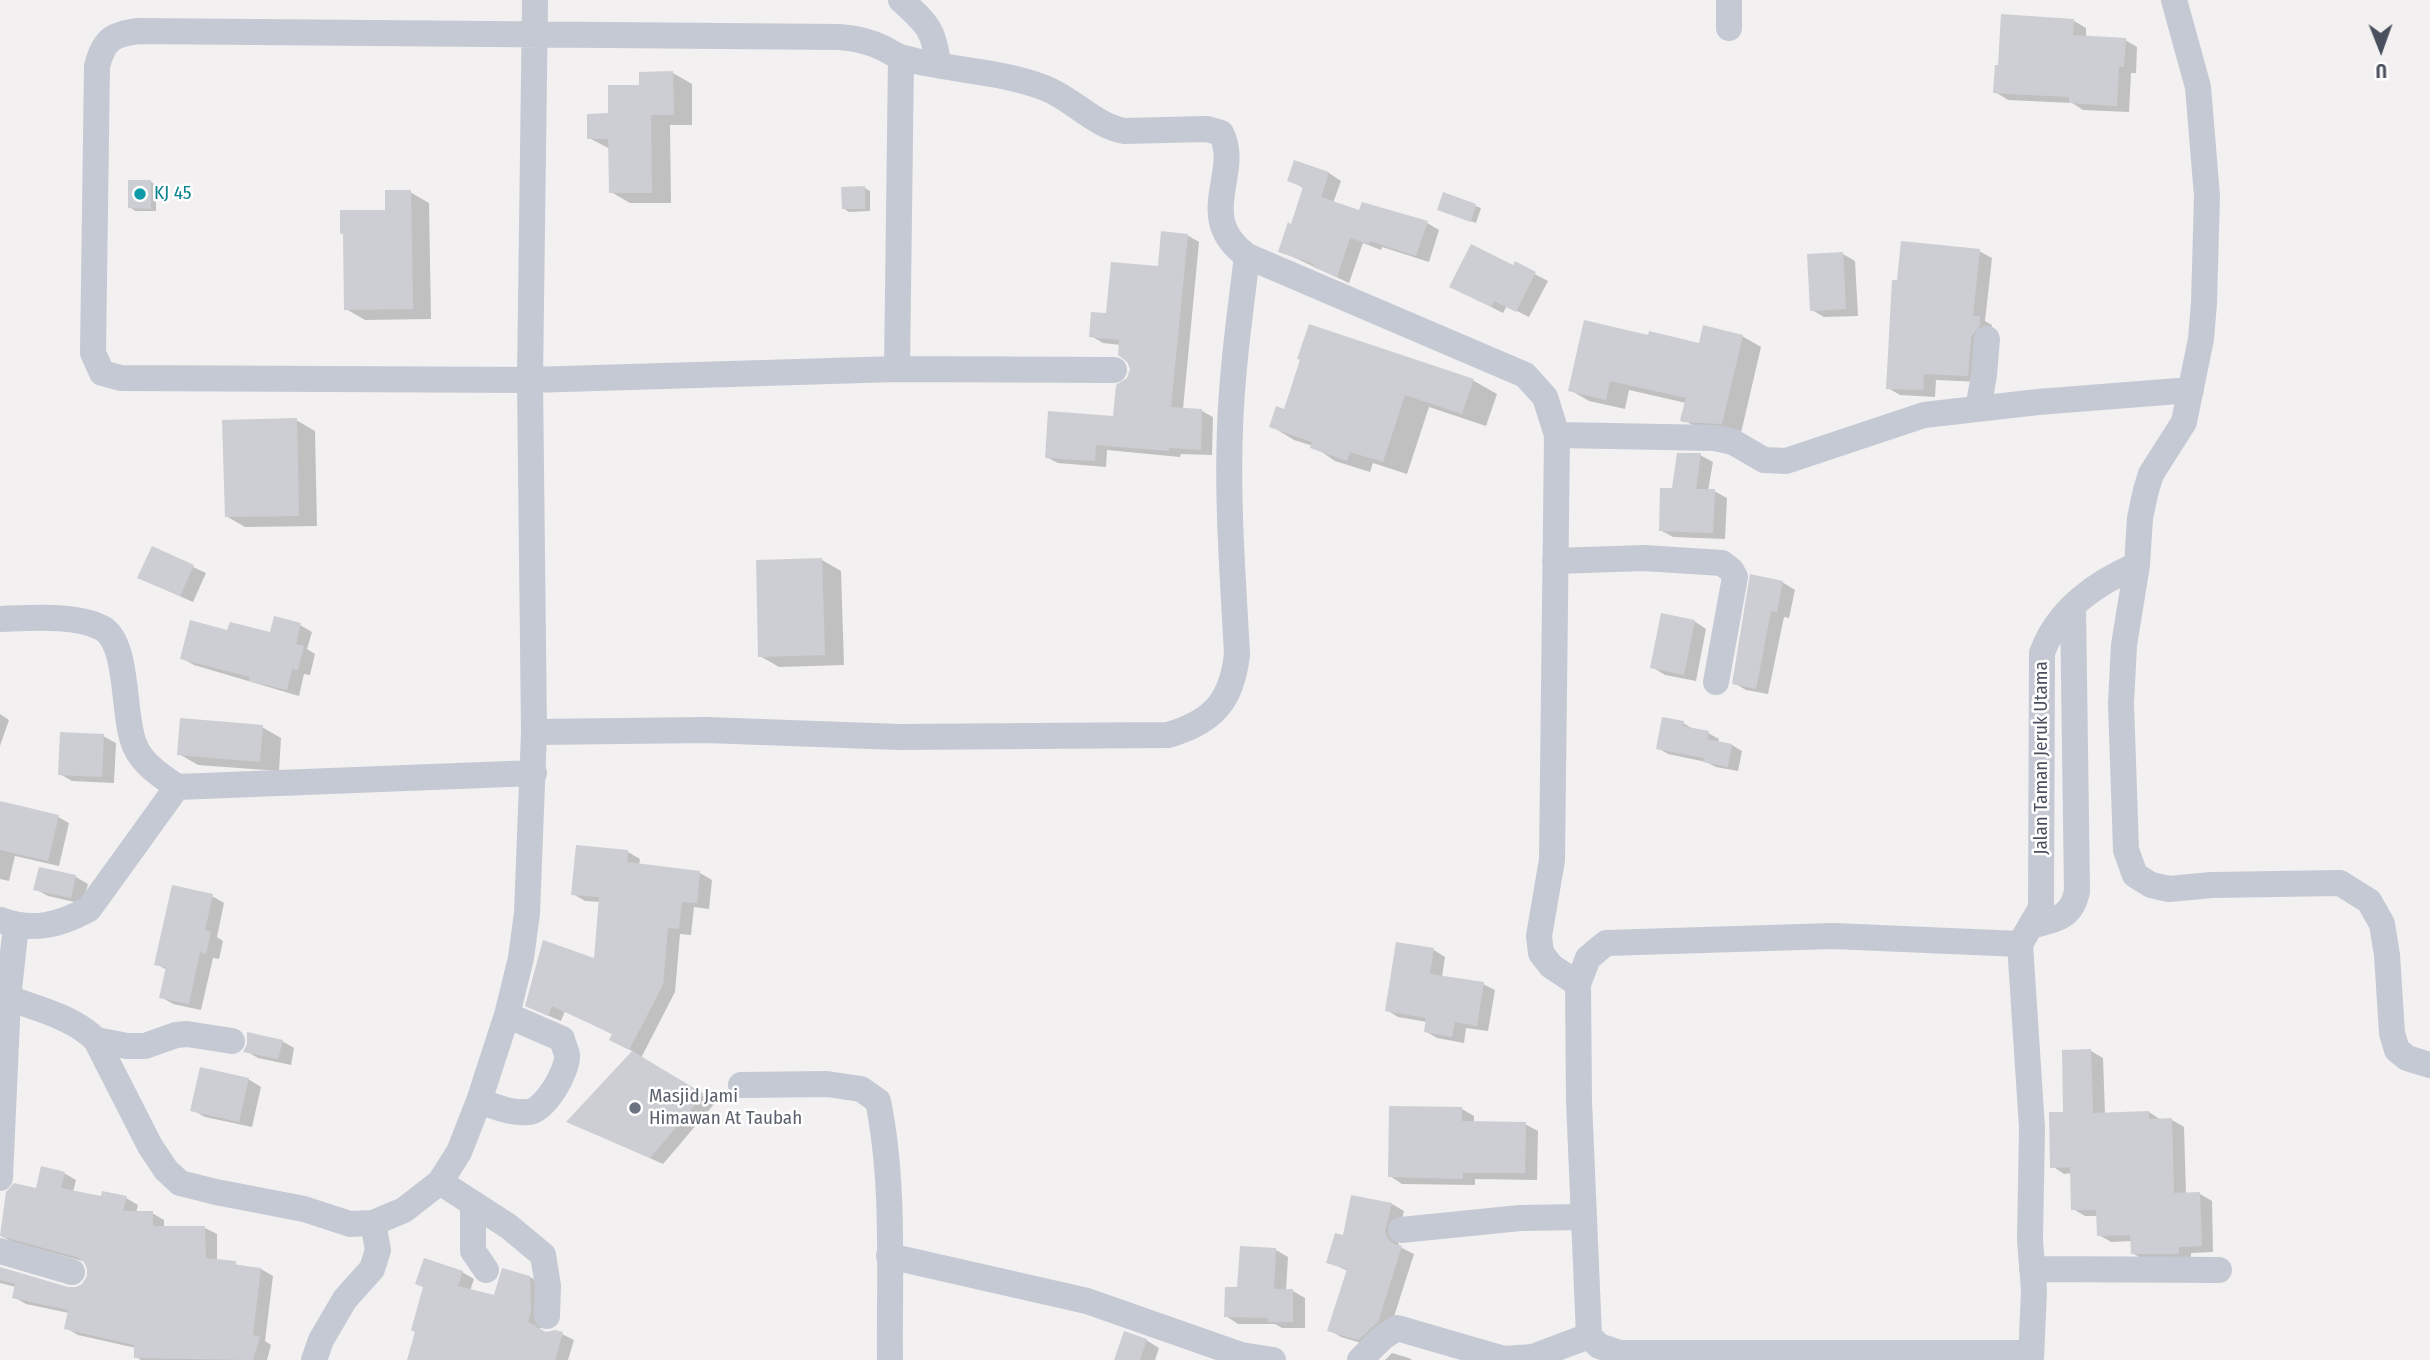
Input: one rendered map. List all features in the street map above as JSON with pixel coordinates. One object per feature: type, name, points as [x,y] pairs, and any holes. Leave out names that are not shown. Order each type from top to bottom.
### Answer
[{"type":"street","points":[[4,998],[66,1019],[89,1032],[96,1040],[150,1146],[166,1170],[180,1183],[304,1209],[350,1224],[373,1223],[404,1210],[440,1182],[459,1152],[507,1015],[522,958],[527,913],[534,773],[530,380],[535,0]]},
{"type":"street","points":[[901,0],[927,24],[935,43],[938,64]]},
{"type":"street","points":[[1729,0],[1729,28]]},
{"type":"street","points":[[2174,0],[2198,87],[2207,196],[2204,303],[2201,339],[2184,422],[2151,474],[2140,518],[2137,565],[2123,645],[2121,703],[2126,850],[2135,875],[2151,885],[2169,889],[2212,885],[2340,883],[2369,901],[2382,924],[2387,955],[2392,1033],[2397,1051],[2407,1058],[2430,1065]]},
{"type":"street","points":[[1114,370],[897,369],[530,380],[121,378],[102,373],[93,353],[97,66],[101,51],[108,41],[120,33],[139,31],[839,37],[866,41],[901,58],[986,72],[1048,89],[1111,129],[1207,129],[1221,133],[1225,141],[1226,155],[1222,223],[1225,234],[1247,256],[1525,375],[1545,397],[1556,435],[1552,860],[1539,936],[1541,953],[1551,966],[1578,984]]},
{"type":"street","points":[[897,369],[901,58]]},
{"type":"street","points":[[534,732],[707,730],[899,737],[1168,735],[1191,729],[1210,717],[1230,688],[1237,654],[1230,521],[1230,431],[1235,346],[1247,256]]},
{"type":"street","points":[[1978,409],[1987,339]]},
{"type":"street","points":[[1556,435],[1715,438],[1733,442],[1764,460],[1786,461],[1924,415],[2038,402],[2190,390]]},
{"type":"street","points":[[1555,561],[1644,558],[1722,563],[1727,566],[1735,577],[1716,682]]},
{"type":"street","name":"Jalan Taman Jeruk Utama","points":[[2031,1357],[2034,1290],[2030,1240],[2032,1128],[2027,934],[2042,908],[2042,653],[2047,638],[2073,606],[2105,579],[2137,565]]},
{"type":"street","points":[[2031,1357],[1620,1353],[1599,1346],[1589,1336],[1582,1217],[1578,984],[1588,958],[1606,943],[1833,936],[2027,934],[2059,919],[2074,905],[2077,891],[2073,606]]},
{"type":"street","points":[[0,619],[49,619],[86,623],[105,629],[115,644],[121,661],[135,748],[150,767],[177,787],[534,773]]},
{"type":"street","points":[[0,1178],[8,923],[47,927],[70,920],[89,909],[177,787]]},
{"type":"street","points":[[479,1101],[509,1112],[530,1112],[541,1108],[556,1086],[567,1057],[562,1039],[507,1015]]},
{"type":"street","points":[[96,1040],[127,1046],[145,1046],[187,1034],[232,1041]]},
{"type":"street","points":[[741,1085],[827,1084],[861,1089],[878,1101],[885,1137],[890,1360]]},
{"type":"street","points":[[440,1182],[508,1226],[543,1255],[548,1286],[547,1316]]},
{"type":"street","points":[[473,1203],[473,1251],[486,1270]]},
{"type":"street","points":[[1401,1230],[1520,1218],[1582,1217]]},
{"type":"street","points":[[314,1360],[321,1340],[345,1299],[372,1269],[378,1250],[373,1223]]},
{"type":"street","points":[[0,1251],[72,1272]]},
{"type":"street","points":[[889,1256],[1087,1301],[1241,1355],[1273,1360]]},
{"type":"street","points":[[2032,1269],[2219,1270]]},
{"type":"street","points":[[1360,1360],[1382,1338],[1397,1328],[1504,1359],[1533,1357],[1589,1336]]},
{"type":"building","points":[[2001,14],[2074,19],[2073,35],[2126,38],[2124,67],[2119,67],[2117,106],[2069,103],[2069,97],[1993,93],[1995,65],[1998,65]]},
{"type":"building","points":[[673,71],[674,115],[651,115],[652,193],[609,193],[608,139],[587,139],[587,114],[608,113],[608,85],[639,85],[639,72]]},
{"type":"building","points":[[1294,160],[1329,172],[1321,197],[1359,210],[1362,202],[1428,221],[1416,256],[1370,241],[1369,244],[1350,238],[1337,277],[1313,267],[1314,264],[1278,252],[1303,187],[1287,181]]},
{"type":"building","name":"KJ 45","points":[[128,180],[151,180],[151,209],[128,208]]},
{"type":"building","points":[[865,186],[865,209],[842,209],[841,187]]},
{"type":"building","points":[[385,190],[411,190],[413,309],[344,310],[340,210],[385,210]]},
{"type":"building","points":[[1443,192],[1476,204],[1471,222],[1437,210]]},
{"type":"building","points":[[1161,231],[1188,234],[1171,407],[1202,409],[1201,450],[1169,448],[1169,451],[1096,445],[1095,461],[1045,458],[1048,411],[1113,416],[1116,385],[1127,378],[1130,369],[1127,362],[1118,355],[1119,340],[1089,337],[1091,312],[1106,313],[1111,262],[1158,266]]},
{"type":"building","points":[[1901,241],[1980,249],[1973,316],[1980,316],[1980,325],[1971,337],[1968,376],[1924,374],[1923,390],[1886,389],[1892,280],[1897,280]]},
{"type":"building","points":[[1471,244],[1513,265],[1515,261],[1536,272],[1516,312],[1494,301],[1491,307],[1449,287]]},
{"type":"building","points":[[1843,252],[1846,309],[1810,311],[1807,254]]},
{"type":"building","points":[[1584,320],[1648,335],[1649,331],[1699,343],[1703,325],[1743,335],[1722,424],[1682,422],[1680,420],[1686,398],[1610,381],[1606,400],[1568,391]]},
{"type":"building","points":[[1309,324],[1474,379],[1462,414],[1405,395],[1383,462],[1350,452],[1347,461],[1310,448],[1312,442],[1269,427],[1276,406],[1284,409]]},
{"type":"building","points":[[297,418],[299,516],[225,517],[222,420]]},
{"type":"building","points":[[1677,453],[1701,453],[1696,489],[1715,489],[1713,533],[1659,531],[1660,488],[1672,488]]},
{"type":"building","points":[[152,546],[194,565],[180,596],[137,578]]},
{"type":"building","points":[[822,558],[825,655],[758,657],[756,560]]},
{"type":"building","points":[[1750,574],[1783,581],[1777,612],[1771,611],[1756,689],[1732,684]]},
{"type":"building","points":[[1661,613],[1695,620],[1684,675],[1650,668]]},
{"type":"building","points":[[274,616],[301,623],[296,644],[304,646],[298,670],[292,669],[287,690],[249,681],[250,677],[180,659],[190,620],[227,630],[230,622],[270,632]]},
{"type":"building","points":[[1662,717],[1684,721],[1683,726],[1709,731],[1707,739],[1732,744],[1728,767],[1703,762],[1704,758],[1656,749]]},
{"type":"building","points":[[180,718],[263,725],[260,762],[177,755]]},
{"type":"building","points":[[60,732],[104,734],[102,777],[58,775]]},
{"type":"building","points":[[0,801],[59,815],[48,861],[0,850]]},
{"type":"building","points":[[576,845],[628,850],[627,862],[700,871],[697,903],[682,902],[679,929],[668,928],[663,985],[629,1050],[609,1040],[612,1034],[552,1006],[548,1016],[525,1006],[543,940],[594,958],[599,897],[571,895]]},
{"type":"building","points":[[39,867],[76,875],[71,898],[33,890]]},
{"type":"building","points":[[172,885],[213,894],[205,930],[211,932],[206,954],[200,952],[189,1004],[159,998],[166,967],[154,965]]},
{"type":"building","points":[[1396,942],[1434,948],[1430,974],[1484,982],[1477,1026],[1455,1022],[1452,1037],[1424,1032],[1426,1018],[1385,1011]]},
{"type":"building","points":[[247,1032],[283,1040],[278,1059],[243,1052],[247,1044]]},
{"type":"building","points":[[2091,1049],[2093,1113],[2149,1111],[2149,1119],[2172,1118],[2174,1193],[2200,1192],[2202,1246],[2179,1247],[2179,1254],[2131,1254],[2130,1235],[2097,1236],[2096,1210],[2071,1210],[2070,1167],[2050,1168],[2049,1112],[2063,1112],[2062,1050]]},
{"type":"building","name":"Masjid Jami Himawan At Taubah","points":[[632,1051],[704,1094],[650,1158],[566,1122]]},
{"type":"building","points":[[200,1067],[249,1078],[239,1122],[190,1111]]},
{"type":"building","points":[[1389,1106],[1462,1107],[1462,1121],[1526,1122],[1525,1173],[1463,1173],[1463,1179],[1388,1177]]},
{"type":"building","points":[[41,1166],[65,1172],[61,1188],[101,1196],[102,1191],[127,1196],[123,1211],[153,1211],[153,1226],[205,1226],[206,1258],[236,1261],[236,1265],[261,1268],[253,1335],[260,1337],[253,1360],[134,1358],[134,1345],[64,1329],[68,1310],[12,1298],[15,1284],[0,1280],[0,1267],[68,1287],[82,1284],[87,1276],[84,1262],[77,1257],[0,1236],[6,1192],[14,1183],[36,1188]]},
{"type":"building","points":[[1351,1195],[1392,1203],[1385,1232],[1394,1244],[1402,1246],[1378,1322],[1358,1340],[1327,1331],[1347,1269],[1326,1263],[1335,1233],[1343,1235]]},
{"type":"building","points":[[1240,1246],[1276,1248],[1274,1289],[1293,1289],[1293,1322],[1268,1322],[1268,1318],[1224,1317],[1225,1287],[1237,1287]]},
{"type":"building","points":[[424,1258],[463,1271],[458,1286],[494,1295],[502,1268],[530,1276],[531,1312],[528,1322],[546,1332],[563,1332],[555,1360],[407,1360],[415,1332],[411,1330],[423,1287],[415,1284]]},
{"type":"building","points":[[1124,1331],[1147,1339],[1140,1360],[1114,1360]]},
{"type":"place","name":"KJ 45","points":[[140,194]]},
{"type":"place","name":"Masjid Jami Himawan At Taubah","points":[[635,1108]]}]
